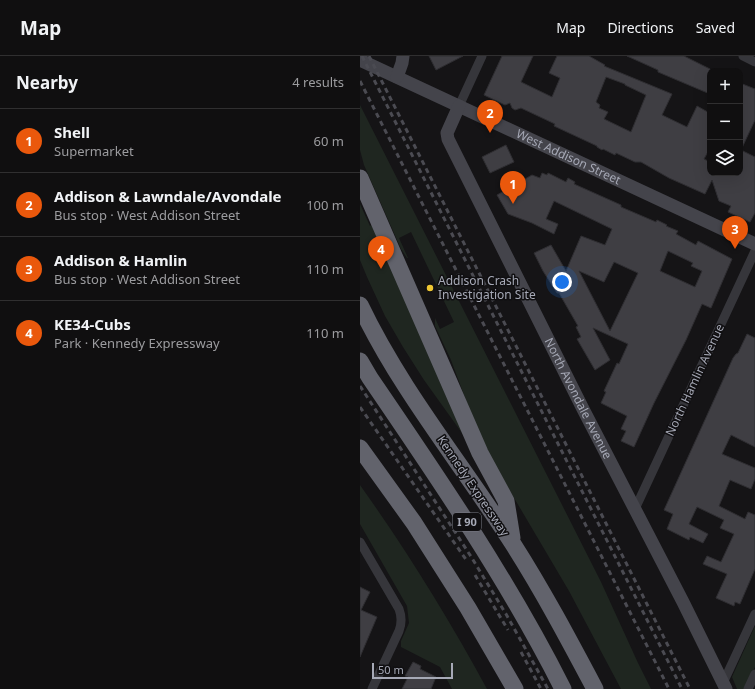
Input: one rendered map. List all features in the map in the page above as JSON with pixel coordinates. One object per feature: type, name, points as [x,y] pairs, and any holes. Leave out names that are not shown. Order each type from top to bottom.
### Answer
[{"type":"highway","points":[[360,178],[480,453],[506,501],[513,544]]},
{"type":"highway","name":"Kennedy Expressway","points":[[360,305],[385,351],[417,404],[513,544],[562,628],[594,689]]},
{"type":"highway","name":"I 90","points":[[360,361],[484,548],[526,620],[563,689]]},
{"type":"highway","points":[[360,448],[414,523],[468,608],[515,689]]},
{"type":"street","points":[[397,77],[403,56]]},
{"type":"street","points":[[459,106],[482,56]]},
{"type":"street","points":[[743,56],[755,62]]},
{"type":"street","name":"West Addison Street","points":[[360,60],[755,244]]},
{"type":"street","name":"North Avondale Avenue","points":[[459,106],[447,133],[448,139],[579,402],[635,509],[724,686]]},
{"type":"street","name":"North Hamlin Avenue","points":[[635,509],[755,251]]},
{"type":"street","points":[[360,542],[399,609],[401,616],[399,631],[372,689]]},
{"type":"street","points":[[724,686],[755,614]]},
{"type":"street","points":[[748,689],[755,674]]},
{"type":"shaded area","points":[[360,105],[601,582],[651,689],[621,689],[569,591],[497,469],[477,430],[451,360],[435,326],[435,318],[440,329],[454,322],[411,232],[399,238],[408,258],[401,249],[364,165],[360,150]]},
{"type":"shaded area","points":[[360,204],[370,226],[373,224],[467,440],[424,380],[403,347],[385,316],[367,277],[360,260]]},
{"type":"shaded area","points":[[360,485],[427,586],[487,689],[452,689],[440,667],[401,647],[401,641],[409,623],[407,606],[360,524]]},
{"type":"shaded area","points":[[755,626],[755,667],[744,689],[737,689],[732,677]]},
{"type":"building","points":[[429,56],[463,56],[436,70]]},
{"type":"building","points":[[502,56],[533,56],[521,82],[552,97],[560,78],[549,73],[557,56],[589,56],[605,65],[604,66],[672,94],[662,115],[687,127],[697,106],[707,112],[707,154],[704,159],[707,160],[707,176],[743,176],[743,151],[755,157],[755,213],[750,222],[728,212],[731,206],[719,201],[712,180],[705,194],[669,178],[641,162],[635,162],[616,153],[615,155],[603,149],[602,150],[597,146],[554,126],[555,124],[521,108],[515,110],[512,108],[510,103],[505,105],[484,95]],"holes":[[[606,77],[646,95],[631,132],[604,119],[608,112],[599,108],[600,105],[596,102]]]},
{"type":"building","points":[[627,56],[684,56],[708,68],[707,93],[658,72],[658,70]]},
{"type":"building","points":[[743,84],[755,89],[755,120],[743,146]]},
{"type":"building","points":[[506,145],[514,162],[490,173],[482,157]]},
{"type":"building","points":[[542,173],[547,175],[548,173],[566,182],[568,178],[575,182],[574,184],[621,205],[621,207],[656,222],[657,220],[667,225],[666,226],[678,231],[676,234],[696,245],[698,241],[732,259],[711,308],[702,304],[634,447],[621,441],[626,431],[621,429],[627,416],[601,403],[606,392],[604,391],[628,344],[593,328],[610,360],[595,370],[577,339],[581,337],[576,327],[578,326],[559,293],[557,293],[543,271],[534,253],[551,245],[566,271],[581,236],[605,245],[612,229],[554,201],[546,219],[558,224],[554,234],[532,223],[508,214],[497,195],[532,175],[540,178]],"holes":[[[668,251],[693,263],[691,266],[702,271],[695,287],[660,271]],[[614,262],[638,273],[610,331],[579,271],[604,282]]]},
{"type":"building","points":[[747,334],[755,338],[755,447],[731,435],[722,454],[755,468],[755,479],[751,489],[730,480],[719,506],[745,519],[748,512],[755,515],[755,569],[740,604],[735,602],[734,606],[716,598],[727,574],[703,564],[707,556],[721,562],[734,534],[720,528],[724,520],[697,507],[689,524],[708,534],[703,543],[690,537],[689,540],[667,529],[673,514],[664,510],[733,358],[738,353]]},
{"type":"building","points":[[360,587],[370,592],[361,610],[377,617],[360,657]]},
{"type":"building","points":[[413,662],[421,666],[420,669],[436,677],[431,689],[402,689],[408,677],[405,676]]},
{"type":"railway","points":[[362,56],[682,689]]},
{"type":"railway","points":[[369,56],[690,689]]},
{"type":"railway","points":[[360,81],[669,689]]},
{"type":"railway","points":[[360,386],[470,555],[506,614],[548,689]]},
{"type":"railway","points":[[360,407],[467,561]]},
{"type":"railway","points":[[475,575],[508,630]]},
{"type":"railway","points":[[521,652],[541,689]]},
{"type":"place","name":"Addison & Lawndale/Avondale","points":[[490,133]]},
{"type":"place","name":"Shell","points":[[513,204]]},
{"type":"place","name":"Addison & Hamlin","points":[[735,249]]},
{"type":"place","name":"KE34-Cubs","points":[[381,269]]},
{"type":"place","name":"Addison Crash Investigation Site","points":[[430,288]]}]
